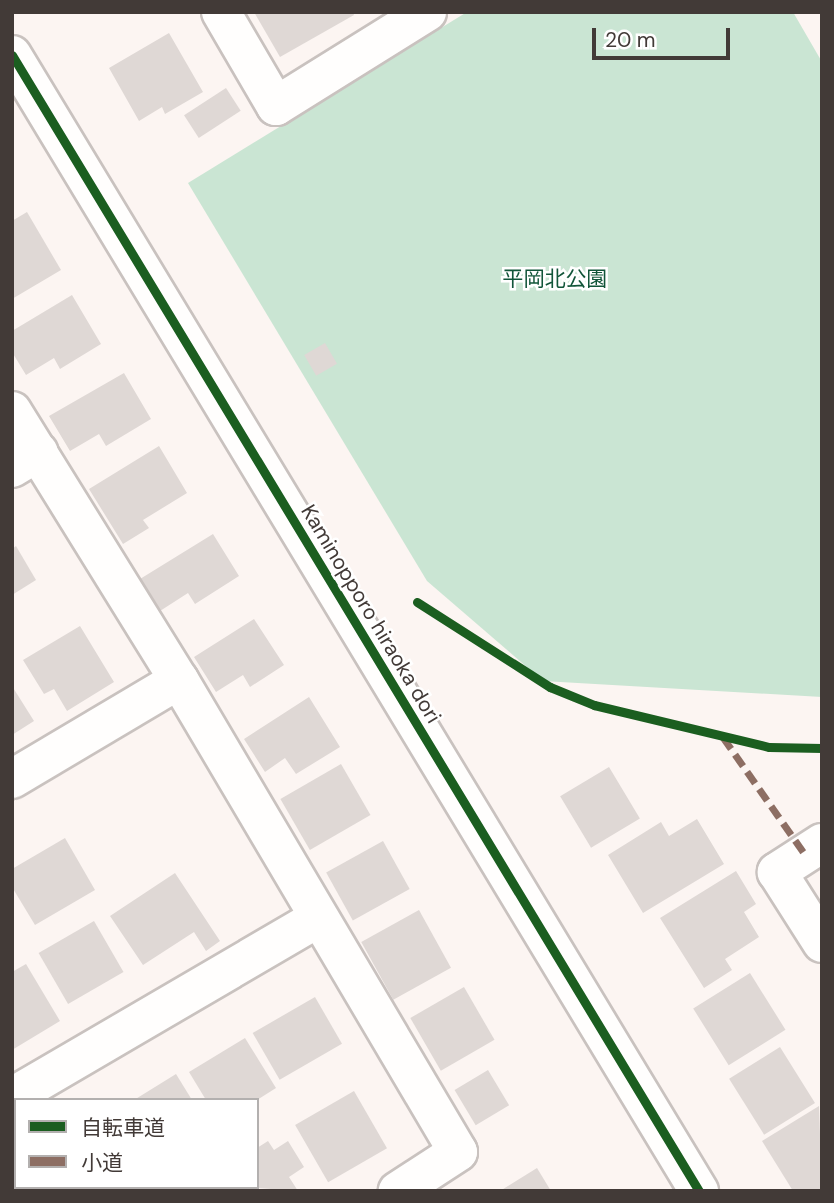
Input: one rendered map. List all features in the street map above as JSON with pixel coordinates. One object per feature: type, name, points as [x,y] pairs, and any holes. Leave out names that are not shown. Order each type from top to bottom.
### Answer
[{"type":"street","points":[[221,12],[276,106],[427,12]]},
{"type":"street","name":"Kaminopporo hiraoka dori","points":[[12,55],[699,1191]]},
{"type":"street","points":[[12,411],[26,460],[179,680],[458,1152],[398,1191]]},
{"type":"street","points":[[12,779],[179,680]]},
{"type":"street","points":[[822,843],[777,872],[822,943]]},
{"type":"street","points":[[12,1097],[318,918]]},
{"type":"green space","name":"平岡北公園","points":[[467,12],[793,12],[822,62],[822,697],[543,681],[427,581],[188,183]]},
{"type":"building","points":[[254,12],[353,12],[354,15],[280,57]]},
{"type":"building","points":[[169,33],[203,92],[165,114],[162,107],[139,121],[109,68]]},
{"type":"building","points":[[226,88],[241,111],[199,138],[184,115]]},
{"type":"building","points":[[27,212],[61,270],[12,299],[12,221]]},
{"type":"building","points":[[72,295],[101,344],[60,369],[54,358],[26,375],[12,352],[12,331]]},
{"type":"building","points":[[325,343],[337,364],[316,376],[304,355]]},
{"type":"building","points":[[124,373],[151,419],[106,446],[99,434],[70,451],[49,416]]},
{"type":"building","points":[[159,446],[187,493],[143,520],[149,528],[123,544],[89,489]]},
{"type":"building","points":[[213,534],[239,576],[195,604],[188,593],[160,611],[140,579]]},
{"type":"building","points":[[16,546],[36,580],[12,595],[12,549]]},
{"type":"building","points":[[254,619],[284,665],[250,687],[243,675],[216,692],[194,657]]},
{"type":"building","points":[[80,626],[114,682],[67,711],[54,689],[44,694],[23,660]]},
{"type":"building","points":[[12,686],[34,721],[12,735]]},
{"type":"building","points":[[309,697],[340,747],[296,774],[285,758],[265,772],[244,739]]},
{"type":"building","points":[[341,764],[371,815],[310,850],[280,799]]},
{"type":"building","points":[[609,767],[640,818],[591,848],[560,796]]},
{"type":"building","points":[[697,819],[724,864],[643,913],[608,855],[661,822],[669,836]]},
{"type":"building","points":[[65,838],[95,890],[35,925],[12,887],[12,869]]},
{"type":"building","points":[[383,841],[410,889],[353,921],[326,873]]},
{"type":"building","points":[[736,871],[756,904],[744,912],[759,937],[725,959],[732,970],[704,988],[660,918]]},
{"type":"building","points":[[175,873],[220,941],[206,951],[194,932],[143,965],[110,916]]},
{"type":"building","points":[[419,910],[451,968],[393,1000],[361,942]]},
{"type":"building","points":[[94,921],[124,972],[68,1004],[39,953]]},
{"type":"building","points":[[26,964],[60,1021],[12,1050],[12,972]]},
{"type":"building","points":[[750,973],[786,1030],[729,1065],[693,1009]]},
{"type":"building","points":[[464,987],[494,1040],[441,1071],[410,1018]]},
{"type":"building","points":[[315,997],[342,1044],[280,1080],[253,1033]]},
{"type":"building","points":[[245,1038],[276,1088],[259,1099],[205,1098],[189,1072]]},
{"type":"building","points":[[780,1047],[815,1103],[764,1135],[729,1079]]},
{"type":"building","points":[[488,1070],[509,1105],[476,1125],[455,1090]]},
{"type":"building","points":[[176,1074],[191,1098],[137,1098]]},
{"type":"building","points":[[354,1091],[387,1148],[328,1182],[295,1125]]},
{"type":"building","points":[[819,1106],[822,1191],[793,1191],[762,1141]]},
{"type":"building","points":[[268,1141],[274,1150],[288,1141],[304,1167],[289,1177],[298,1191],[259,1188],[259,1147]]},
{"type":"building","points":[[537,1168],[551,1191],[500,1191]]},
{"type":"building","points":[[14,1174],[14,1189],[38,1191],[12,1191]]},
{"type":"marked path","points":[[723,737],[805,854]]},
{"type":"cycle path","points":[[12,55],[699,1191]]},
{"type":"cycle path","points":[[417,602],[550,687],[594,705],[769,747],[822,748]]}]
